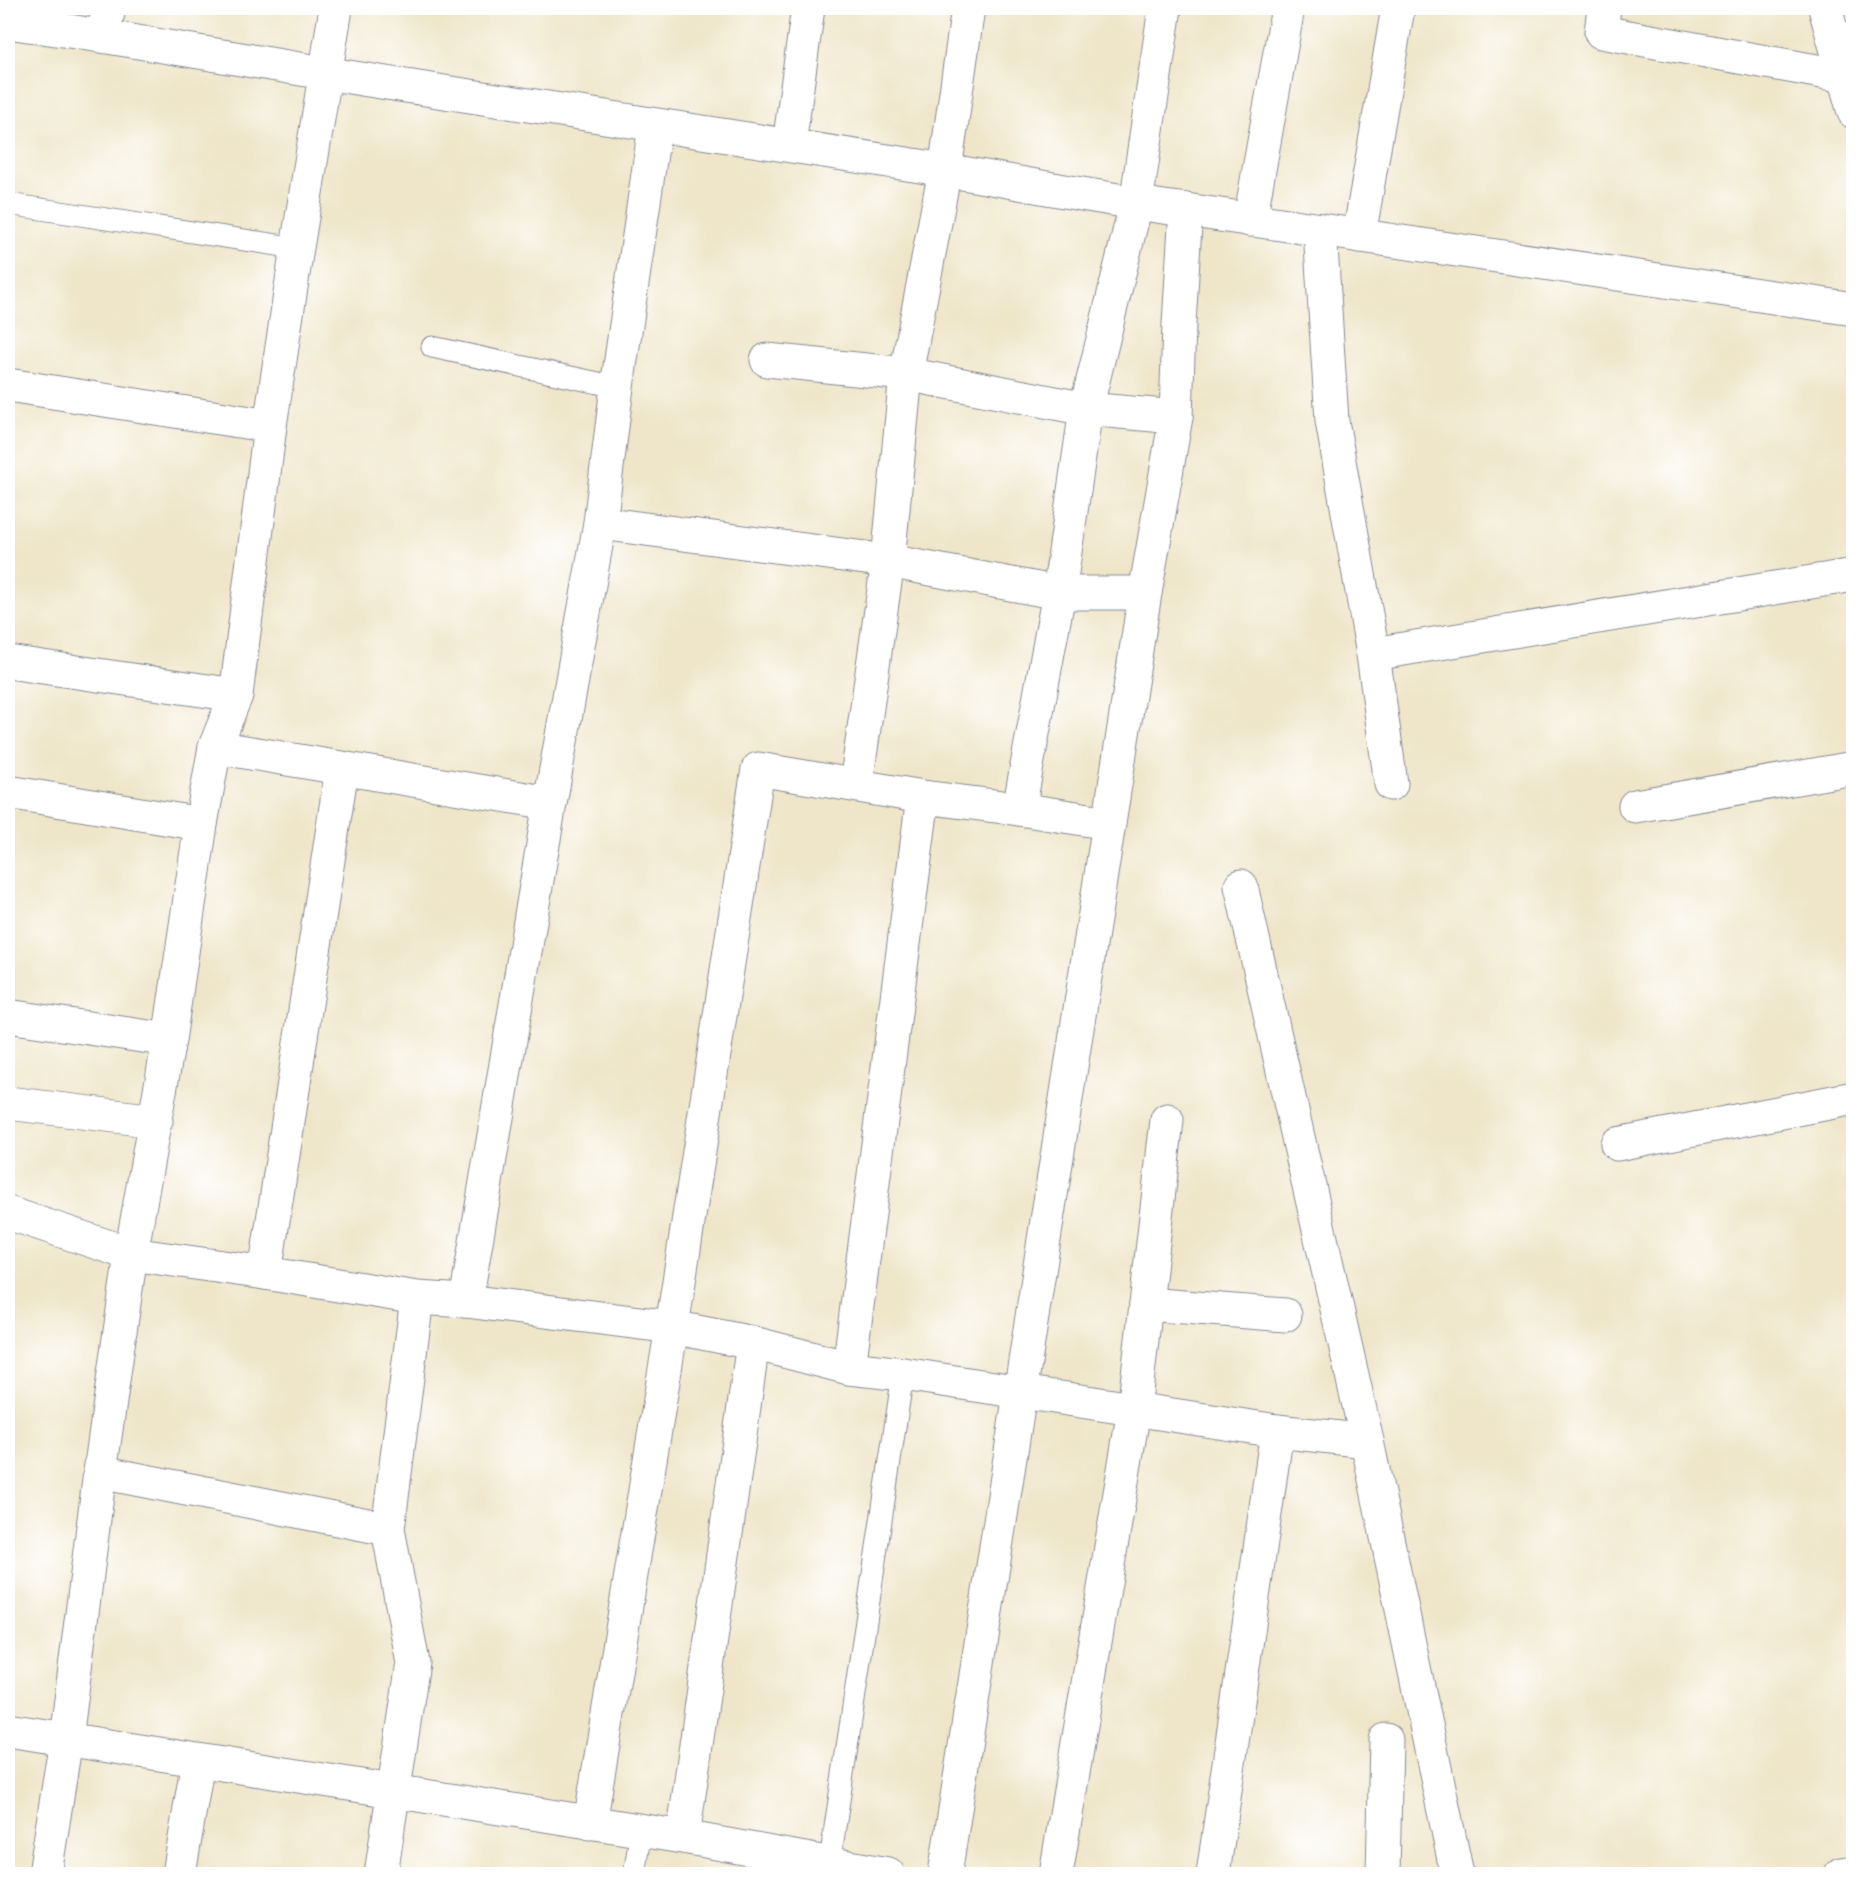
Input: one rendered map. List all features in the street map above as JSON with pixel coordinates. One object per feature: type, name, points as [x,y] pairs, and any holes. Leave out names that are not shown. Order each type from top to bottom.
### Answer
[{"type":"street","points":[[45,1875],[66,1739],[131,1254],[156,1121],[201,824],[215,747],[236,695],[270,426],[336,8]]},
{"type":"street","points":[[789,145],[808,8]]},
{"type":"street","points":[[856,784],[888,561],[906,374],[945,170],[968,8]]},
{"type":"street","points":[[1019,809],[1059,593],[1086,409],[1136,204],[1165,8]]},
{"type":"street","points":[[1250,220],[1288,8]]},
{"type":"street","points":[[1359,236],[1398,8]]},
{"type":"street","points":[[1604,8],[1601,32],[1844,76]]},
{"type":"street","points":[[1825,8],[1854,112]]},
{"type":"street","points":[[8,22],[106,21],[326,74],[945,170],[1136,204],[1854,309]]},
{"type":"street","points":[[466,1301],[600,523],[617,387],[655,126]]},
{"type":"street","points":[[945,1875],[1145,593],[1176,417],[1186,210]]},
{"type":"street","points":[[1320,231],[1332,421],[1373,654],[1391,784]]},
{"type":"street","points":[[767,360],[906,374],[1086,409],[1176,417]]},
{"type":"street","points":[[8,385],[270,426]]},
{"type":"street","points":[[600,523],[888,561],[1059,593],[1145,593]]},
{"type":"street","points":[[1373,654],[1854,575]]},
{"type":"street","points":[[8,662],[236,695]]},
{"type":"street","points":[[215,747],[550,803]]},
{"type":"street","points":[[265,1273],[342,768]]},
{"type":"street","points":[[1635,806],[1854,768]]},
{"type":"street","points":[[590,1823],[672,1327],[758,769],[923,797],[1109,823]]},
{"type":"street","points":[[8,792],[201,824]]},
{"type":"street","points":[[849,1368],[923,797]]},
{"type":"street","points":[[1241,886],[1367,1441],[1457,1875]]},
{"type":"street","points":[[8,1016],[169,1040]]},
{"type":"street","points":[[1617,1144],[1854,1098]]},
{"type":"street","points":[[8,1103],[156,1121]]},
{"type":"street","points":[[1056,1875],[1134,1410],[1167,1120]]},
{"type":"street","points":[[8,1213],[131,1254],[417,1298],[466,1301],[672,1327],[753,1343],[849,1368],[903,1374],[1277,1431],[1367,1441]]},
{"type":"street","points":[[381,1875],[413,1663],[388,1529],[417,1298]]},
{"type":"street","points":[[1146,1304],[1285,1315]]},
{"type":"street","points":[[683,1838],[753,1343]]},
{"type":"street","points":[[1213,1875],[1277,1431]]},
{"type":"street","points":[[100,1472],[388,1529]]},
{"type":"street","points":[[8,1730],[683,1838],[829,1869],[888,1875]]},
{"type":"street","points":[[1383,1875],[1386,1740]]},
{"type":"street","points":[[178,1875],[198,1761]]},
{"type":"street","points":[[1841,1875],[1854,1872]]},
{"type":"lane","points":[[8,204],[297,248]]},
{"type":"lane","points":[[432,347],[617,387]]},
{"type":"lane","points":[[829,1869],[903,1374]]},
{"type":"lane","points":[[634,1875],[641,1831]]}]
